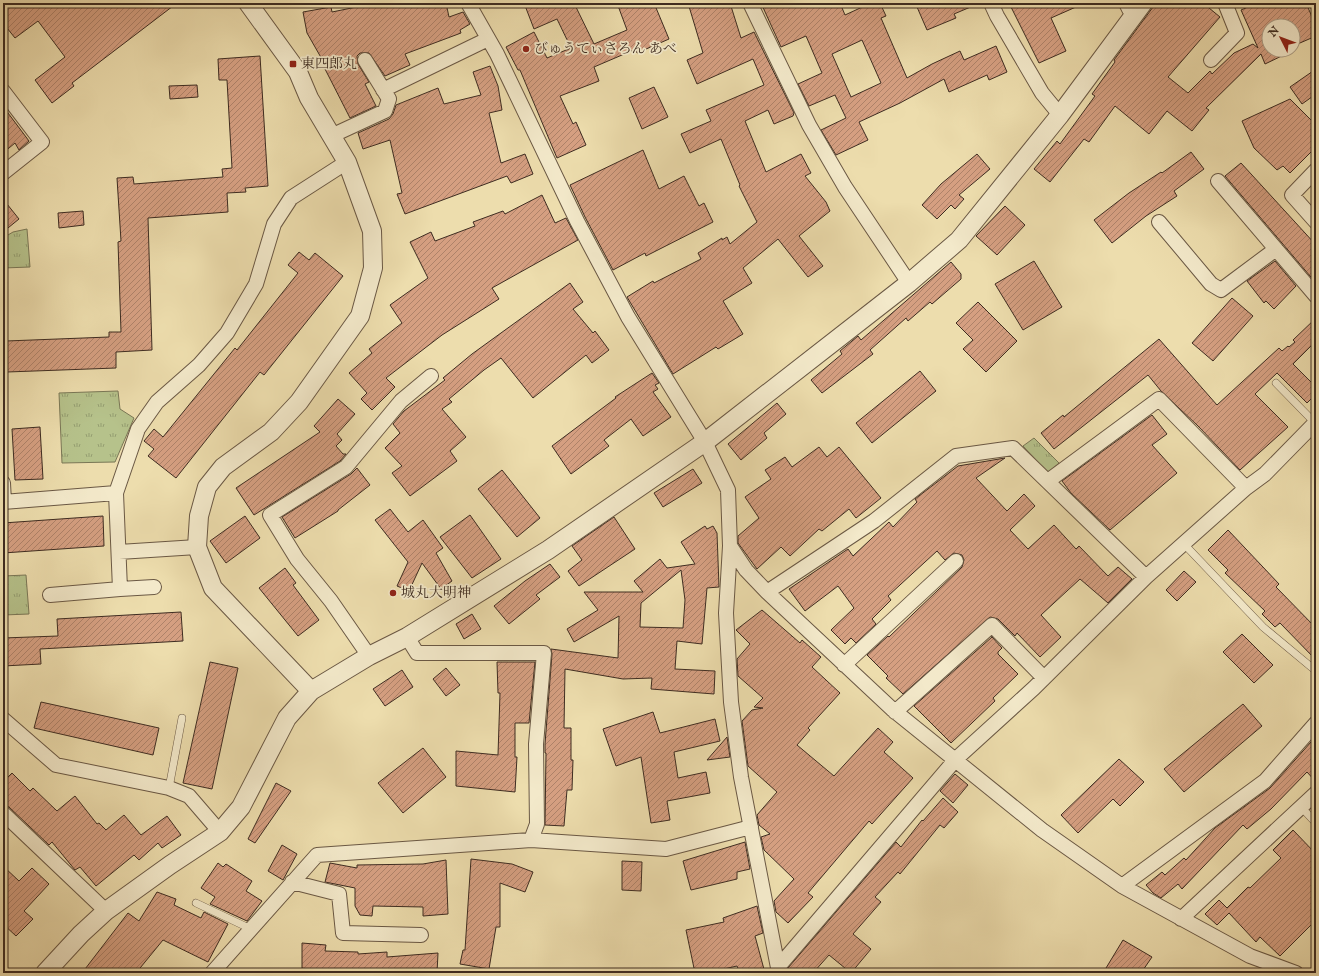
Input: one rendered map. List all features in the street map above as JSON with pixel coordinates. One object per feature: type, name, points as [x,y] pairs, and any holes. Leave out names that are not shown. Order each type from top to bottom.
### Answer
[{"type":"street","points":[[248,3],[298,72],[309,98],[347,162],[372,231],[373,268],[360,316],[299,402],[271,432],[223,467],[207,487],[199,516],[197,547],[213,588],[310,691]]},
{"type":"street","points":[[468,3],[488,39],[577,221],[628,317],[705,442],[728,490],[730,546],[726,613],[731,702],[741,777],[779,970]]},
{"type":"street","points":[[750,3],[809,125],[846,187],[908,283]]},
{"type":"street","points":[[991,3],[996,16],[1042,93],[1060,115]]},
{"type":"street","points":[[1211,60],[1237,33],[1225,3]]},
{"type":"street","points":[[45,973],[81,934],[106,911],[170,865],[220,832],[241,807],[286,718],[310,691],[369,656],[407,638],[548,550],[705,442],[908,283],[959,240],[1060,115],[1135,7]]},
{"type":"street","points":[[383,90],[488,39]]},
{"type":"street","points":[[331,136],[385,111],[389,99],[365,60]]},
{"type":"street","points":[[3,91],[42,142],[3,173]]},
{"type":"street","points":[[120,589],[116,493],[138,429],[157,402],[199,366],[227,333],[256,284],[274,224],[291,198],[347,162]]},
{"type":"street","points":[[1316,170],[1292,195],[1316,222]]},
{"type":"street","points":[[1218,181],[1316,296]]},
{"type":"street","points":[[1159,222],[1211,284],[1220,290],[1276,249]]},
{"type":"street","points":[[369,656],[331,601],[297,559],[270,515],[346,467],[400,401],[431,376]]},
{"type":"street","points":[[1048,481],[1159,399],[1246,488]]},
{"type":"street","points":[[779,970],[956,759],[1044,678],[1146,577],[1246,488],[1265,474],[1315,423]]},
{"type":"street","points":[[767,592],[874,521],[956,456],[1013,448],[1146,577]]},
{"type":"street","points":[[3,483],[4,502],[116,493]]},
{"type":"street","points":[[730,546],[746,570],[767,592],[895,712],[956,759],[1042,830],[1122,886],[1250,956],[1296,973]]},
{"type":"street","points":[[119,552],[197,547]]},
{"type":"street","points":[[844,665],[956,561]]},
{"type":"street","points":[[50,595],[154,587]]},
{"type":"street","points":[[895,712],[992,625],[1044,678]]},
{"type":"street","points":[[407,638],[417,653],[544,653],[536,744],[536,824],[531,840]]},
{"type":"street","points":[[3,719],[56,765],[169,788],[189,796],[220,832]]},
{"type":"street","points":[[1122,886],[1265,781],[1316,723]]},
{"type":"street","points":[[1181,919],[1316,793]]},
{"type":"street","points":[[3,813],[106,911]]},
{"type":"street","points":[[212,973],[317,855],[531,840],[666,849],[751,827]]},
{"type":"street","points":[[292,882],[339,894],[344,933],[420,935]]},
{"type":"lane","points":[[1276,383],[1315,423]]},
{"type":"lane","points":[[1184,544],[1263,627],[1316,670]]},
{"type":"lane","points":[[169,788],[182,718]]},
{"type":"lane","points":[[1301,807],[1316,823]]},
{"type":"lane","points":[[196,903],[251,929]]},
{"type":"green space","points":[[27,229],[30,267],[3,268],[3,238],[13,232]]},
{"type":"green space","points":[[118,391],[120,409],[134,418],[115,462],[62,463],[59,393]]},
{"type":"green space","points":[[1034,438],[1059,463],[1048,473],[1023,446]]},
{"type":"green space","points":[[26,575],[29,614],[3,615],[3,576]]},
{"type":"building","points":[[3,3],[177,3],[72,83],[74,86],[52,103],[35,80],[65,57],[38,21],[15,38],[3,23]]},
{"type":"building","points":[[376,3],[446,3],[449,17],[463,12],[470,24],[460,30],[461,33],[405,54],[410,65],[385,76],[369,53],[360,53],[357,56],[358,64],[369,82],[365,84],[376,106],[350,118],[325,69],[327,68],[307,33],[303,12],[331,7],[332,12]]},
{"type":"building","points":[[524,3],[574,3],[594,44],[627,30],[617,3],[654,3],[669,39],[637,53],[636,49],[594,67],[599,81],[560,96],[573,124],[576,122],[586,145],[557,158],[520,70],[518,70],[506,47],[534,32],[547,58],[571,48],[557,19],[534,29]]},
{"type":"building","points":[[688,3],[730,3],[741,38],[754,32],[794,113],[793,116],[774,124],[768,110],[745,121],[766,172],[801,154],[811,173],[805,176],[826,202],[830,211],[799,236],[823,266],[808,277],[778,239],[743,268],[752,283],[723,301],[743,334],[718,349],[716,347],[673,374],[627,297],[653,281],[654,283],[701,259],[698,253],[722,238],[722,240],[727,237],[730,244],[757,222],[739,186],[740,185],[721,139],[690,153],[681,134],[711,121],[706,110],[764,85],[753,59],[697,84],[687,60],[703,53]]},
{"type":"building","points":[[761,3],[840,3],[845,15],[871,3],[880,3],[886,16],[881,18],[907,78],[960,51],[964,60],[996,46],[1007,72],[989,80],[987,75],[949,92],[944,79],[900,103],[859,122],[868,140],[836,155],[821,130],[846,118],[835,95],[809,106],[798,84],[822,73],[806,36],[781,47]],"holes":[[[862,40],[881,83],[851,97],[832,54]]]},
{"type":"building","points":[[925,3],[980,3],[954,14],[956,18],[927,30],[917,7]]},
{"type":"building","points":[[1021,3],[1085,3],[1051,18],[1066,51],[1039,63],[1011,7]]},
{"type":"building","points":[[1156,3],[1203,3],[1220,17],[1168,77],[1188,93],[1210,71],[1212,74],[1234,53],[1253,44],[1258,48],[1241,10],[1257,3],[1306,3],[1316,26],[1316,36],[1301,43],[1301,18],[1261,18],[1261,54],[1206,108],[1209,110],[1192,131],[1167,111],[1149,134],[1115,106],[1089,142],[1084,139],[1050,182],[1034,169],[1057,141],[1060,144],[1095,96],[1092,94],[1115,62],[1114,60]]},
{"type":"building","points":[[260,56],[268,186],[245,188],[246,192],[227,193],[228,212],[148,218],[152,350],[116,352],[116,368],[7,372],[6,341],[109,337],[109,332],[121,332],[118,242],[121,241],[117,178],[133,177],[134,184],[223,177],[222,169],[232,168],[227,80],[219,80],[218,59]]},
{"type":"building","points":[[1263,58],[1278,58],[1265,64]]},
{"type":"building","points":[[490,66],[498,86],[502,110],[489,113],[501,163],[525,154],[533,174],[511,183],[507,176],[405,214],[397,194],[402,193],[390,140],[363,149],[358,133],[389,119],[393,114],[396,105],[438,88],[444,104],[481,95],[473,72]]},
{"type":"building","points":[[1316,69],[1316,94],[1302,104],[1290,87]]},
{"type":"building","points":[[197,85],[198,97],[170,99],[169,86]]},
{"type":"building","points":[[654,87],[668,117],[642,129],[629,98]]},
{"type":"building","points":[[1290,99],[1316,125],[1316,147],[1290,173],[1283,166],[1277,170],[1254,148],[1242,121]]},
{"type":"building","points":[[5,109],[29,141],[19,150],[15,143],[3,153],[3,111]]},
{"type":"building","points":[[643,150],[659,189],[684,176],[699,206],[704,203],[713,222],[646,256],[645,253],[613,270],[570,185]]},
{"type":"building","points":[[1191,152],[1204,169],[1174,191],[1177,196],[1146,216],[1112,243],[1094,220],[1129,193],[1161,172],[1162,173]]},
{"type":"building","points":[[977,154],[990,169],[959,195],[964,199],[955,209],[951,205],[937,219],[922,205],[941,184]]},
{"type":"building","points":[[1241,163],[1316,245],[1316,283],[1225,176]]},
{"type":"building","points":[[542,195],[555,223],[566,218],[578,240],[492,288],[499,299],[442,335],[386,378],[395,387],[372,410],[361,399],[367,393],[349,373],[372,353],[369,349],[402,323],[390,305],[428,278],[410,242],[431,232],[435,241],[475,226],[473,222],[503,211],[505,214]]},
{"type":"building","points":[[3,199],[19,219],[3,232]]},
{"type":"building","points":[[1005,206],[1025,225],[997,255],[976,236]]},
{"type":"building","points":[[83,211],[84,225],[59,228],[58,213]]},
{"type":"building","points":[[299,252],[309,260],[315,253],[343,276],[264,375],[260,372],[176,478],[148,456],[154,449],[144,441],[154,429],[163,437],[235,348],[237,350],[298,273],[288,265]]},
{"type":"building","points":[[1034,261],[1062,307],[1023,330],[995,284]]},
{"type":"building","points":[[1275,261],[1296,286],[1274,309],[1266,301],[1264,303],[1247,281]]},
{"type":"building","points":[[951,262],[961,274],[961,279],[932,304],[930,302],[908,321],[906,318],[870,350],[873,354],[822,393],[811,380],[842,354],[840,351],[858,336],[861,340]]},
{"type":"building","points":[[570,283],[583,302],[573,309],[593,333],[595,331],[609,350],[592,363],[586,355],[533,398],[501,358],[484,370],[449,399],[452,402],[442,409],[466,437],[450,451],[457,461],[410,496],[392,473],[402,466],[385,448],[400,433],[393,424],[404,411],[445,380],[443,378],[472,354]]},
{"type":"building","points":[[1232,298],[1253,316],[1213,361],[1192,343]]},
{"type":"building","points":[[978,302],[1017,341],[986,372],[963,349],[973,340],[956,323]]},
{"type":"building","points":[[1316,318],[1316,341],[1293,364],[1316,387],[1316,394],[1307,403],[1277,373],[1255,394],[1288,427],[1240,470],[1198,426],[1161,391],[1148,375],[1054,449],[1041,433],[1063,415],[1064,417],[1159,339],[1217,405],[1279,348],[1282,351],[1295,342],[1293,340]]},
{"type":"building","points":[[920,371],[936,391],[872,443],[856,423]]},
{"type":"building","points":[[652,373],[659,383],[655,385],[658,389],[653,392],[671,417],[643,436],[631,419],[604,440],[609,446],[571,474],[552,446],[616,398],[615,397]]},
{"type":"building","points":[[338,399],[355,414],[337,434],[342,440],[336,446],[343,454],[346,454],[340,461],[254,515],[236,488],[320,432],[314,426]]},
{"type":"building","points":[[777,403],[786,414],[764,433],[767,438],[741,460],[728,444]]},
{"type":"building","points":[[1152,415],[1167,434],[1152,445],[1177,473],[1110,530],[1071,493],[1062,481]]},
{"type":"building","points":[[40,427],[43,479],[15,480],[12,429]]},
{"type":"building","points":[[819,447],[827,457],[839,447],[881,498],[856,518],[849,509],[822,531],[819,529],[790,556],[781,547],[757,569],[738,543],[738,536],[759,518],[745,497],[771,479],[765,470],[785,457],[792,467]]},
{"type":"building","points":[[1005,458],[976,478],[1007,511],[1024,494],[1035,506],[1010,530],[1028,549],[1054,525],[1076,549],[1079,546],[1108,576],[1118,567],[1132,579],[1108,603],[1080,579],[1041,615],[1061,637],[1040,657],[1017,633],[1015,636],[998,619],[990,617],[903,694],[886,678],[888,676],[867,655],[888,636],[889,637],[962,567],[964,560],[962,555],[954,553],[945,560],[937,551],[888,596],[891,600],[872,619],[876,624],[856,643],[851,638],[845,644],[831,630],[854,608],[838,586],[805,611],[789,589],[848,549],[853,556],[889,522],[893,527],[917,502],[915,499],[958,466]]},
{"type":"building","points":[[357,468],[370,485],[338,511],[295,538],[282,517],[351,474]]},
{"type":"building","points":[[693,469],[702,483],[663,507],[654,493]]},
{"type":"building","points":[[502,470],[540,518],[517,537],[478,489]]},
{"type":"building","points":[[390,509],[408,532],[423,520],[443,548],[436,553],[452,581],[441,589],[422,563],[409,591],[397,586],[408,562],[375,520]]},
{"type":"building","points":[[470,515],[501,559],[472,578],[440,537]]},
{"type":"building","points":[[103,516],[104,546],[3,553],[3,523]]},
{"type":"building","points":[[245,516],[260,538],[226,563],[210,541]]},
{"type":"building","points":[[614,517],[635,549],[579,586],[568,571],[582,560],[572,546]]},
{"type":"building","points":[[705,526],[707,529],[713,526],[717,533],[719,587],[707,588],[702,644],[677,641],[675,669],[715,671],[714,694],[651,689],[652,678],[623,679],[565,669],[564,728],[571,728],[571,760],[573,760],[572,790],[567,790],[564,826],[545,825],[545,744],[552,654],[551,649],[618,658],[619,616],[574,642],[567,629],[598,610],[584,592],[643,592],[634,581],[660,559],[667,568],[695,564],[681,542]],"holes":[[[681,570],[685,600],[683,628],[640,627],[641,603]]]},
{"type":"building","points":[[1228,530],[1279,584],[1276,587],[1316,628],[1316,660],[1280,623],[1275,627],[1262,614],[1265,611],[1225,573],[1228,570],[1208,550]]},
{"type":"building","points":[[550,564],[560,577],[536,595],[540,599],[509,624],[494,606],[525,581]]},
{"type":"building","points":[[285,568],[296,583],[293,585],[319,620],[298,636],[259,588]]},
{"type":"building","points":[[1184,571],[1196,582],[1177,601],[1166,590]]},
{"type":"building","points":[[762,610],[800,643],[802,640],[821,657],[812,667],[840,693],[808,728],[810,730],[797,745],[834,776],[878,728],[893,742],[884,752],[913,778],[872,824],[869,821],[808,893],[813,897],[788,923],[776,912],[774,901],[794,879],[764,850],[761,837],[770,834],[759,825],[757,815],[777,792],[748,766],[742,721],[752,710],[763,708],[754,707],[763,698],[738,676],[737,659],[750,644],[736,630]]},
{"type":"building","points":[[181,612],[183,641],[40,649],[41,664],[3,666],[3,638],[58,636],[57,619]]},
{"type":"building","points":[[472,614],[481,629],[464,639],[456,624]]},
{"type":"building","points":[[1242,634],[1273,665],[1254,683],[1223,652]]},
{"type":"building","points":[[992,637],[1002,648],[998,654],[1018,674],[993,698],[995,701],[951,743],[914,706]]},
{"type":"building","points":[[210,662],[238,668],[212,789],[183,783]]},
{"type":"building","points":[[497,662],[535,662],[529,723],[515,723],[515,757],[517,757],[515,792],[456,786],[456,751],[498,755],[500,693],[498,693]]},
{"type":"building","points":[[446,668],[460,685],[446,696],[433,679]]},
{"type":"building","points":[[402,670],[413,687],[385,706],[373,689]]},
{"type":"building","points":[[41,702],[159,728],[153,755],[34,728]]},
{"type":"building","points":[[1243,704],[1262,726],[1184,792],[1164,769]]},
{"type":"building","points":[[653,712],[660,733],[715,719],[720,741],[674,752],[678,778],[706,772],[710,793],[667,801],[670,820],[651,823],[641,757],[616,766],[603,729]]},
{"type":"building","points":[[727,737],[730,757],[707,760]]},
{"type":"building","points":[[1311,742],[1316,746],[1316,782],[1307,772],[1271,809],[1247,829],[1243,825],[1182,889],[1178,884],[1161,898],[1153,893],[1146,885],[1162,872],[1165,875],[1184,858],[1186,860],[1215,828],[1270,788]]},
{"type":"building","points":[[423,748],[446,777],[403,813],[378,783]]},
{"type":"building","points":[[1119,759],[1144,782],[1120,806],[1113,799],[1078,833],[1061,815]]},
{"type":"building","points":[[12,773],[30,791],[33,788],[57,811],[75,796],[97,824],[99,823],[106,830],[124,815],[141,835],[167,816],[181,835],[162,848],[158,843],[139,860],[134,855],[96,886],[80,867],[75,870],[52,842],[49,845],[9,807],[3,805],[3,782]]},
{"type":"building","points":[[955,774],[968,785],[953,803],[940,791]]},
{"type":"building","points":[[276,783],[291,791],[255,843],[248,839]]},
{"type":"building","points":[[943,798],[958,812],[944,828],[940,825],[900,874],[898,872],[875,897],[881,902],[853,934],[871,949],[851,973],[829,955],[813,973],[794,973],[788,968],[896,842],[901,847],[922,820],[923,821]]},
{"type":"building","points":[[1293,830],[1316,854],[1316,920],[1280,956],[1260,937],[1256,942],[1229,913],[1217,925],[1205,914],[1219,900],[1227,908],[1248,887],[1250,888],[1281,858],[1273,850]]},
{"type":"building","points":[[745,842],[750,869],[737,872],[737,879],[691,890],[683,861]]},
{"type":"building","points":[[282,845],[297,854],[283,880],[268,871]]},
{"type":"building","points":[[471,859],[512,864],[533,872],[525,892],[500,883],[500,927],[496,927],[489,969],[460,964],[463,950],[465,950]]},
{"type":"building","points":[[446,860],[448,914],[423,916],[423,907],[373,906],[372,916],[360,915],[355,906],[355,888],[325,882],[330,863],[357,868],[357,865],[423,864]]},
{"type":"building","points":[[622,861],[642,862],[641,891],[622,890]]},
{"type":"building","points":[[218,863],[223,867],[226,864],[252,881],[246,891],[262,901],[247,921],[210,904],[215,897],[201,888]]},
{"type":"building","points":[[3,866],[19,881],[32,868],[49,884],[24,911],[33,919],[16,936],[3,924]]},
{"type":"building","points":[[157,892],[176,899],[174,905],[201,918],[204,912],[228,924],[208,962],[163,940],[136,973],[82,973],[128,913],[139,921]]},
{"type":"building","points":[[757,906],[763,933],[755,936],[765,973],[740,973],[737,966],[706,973],[695,973],[686,930],[724,922],[723,918]]},
{"type":"building","points":[[1123,940],[1152,957],[1141,973],[1103,973]]},
{"type":"building","points":[[302,943],[326,945],[325,951],[358,952],[358,954],[387,952],[387,957],[438,953],[437,973],[325,973],[302,968]]},
{"type":"place","name":"びゅうてぃさろん あべ","points":[[526,49]]},
{"type":"place","name":"東四郎丸","points":[[293,64]]},
{"type":"place","name":"城丸大明神","points":[[393,593]]}]
